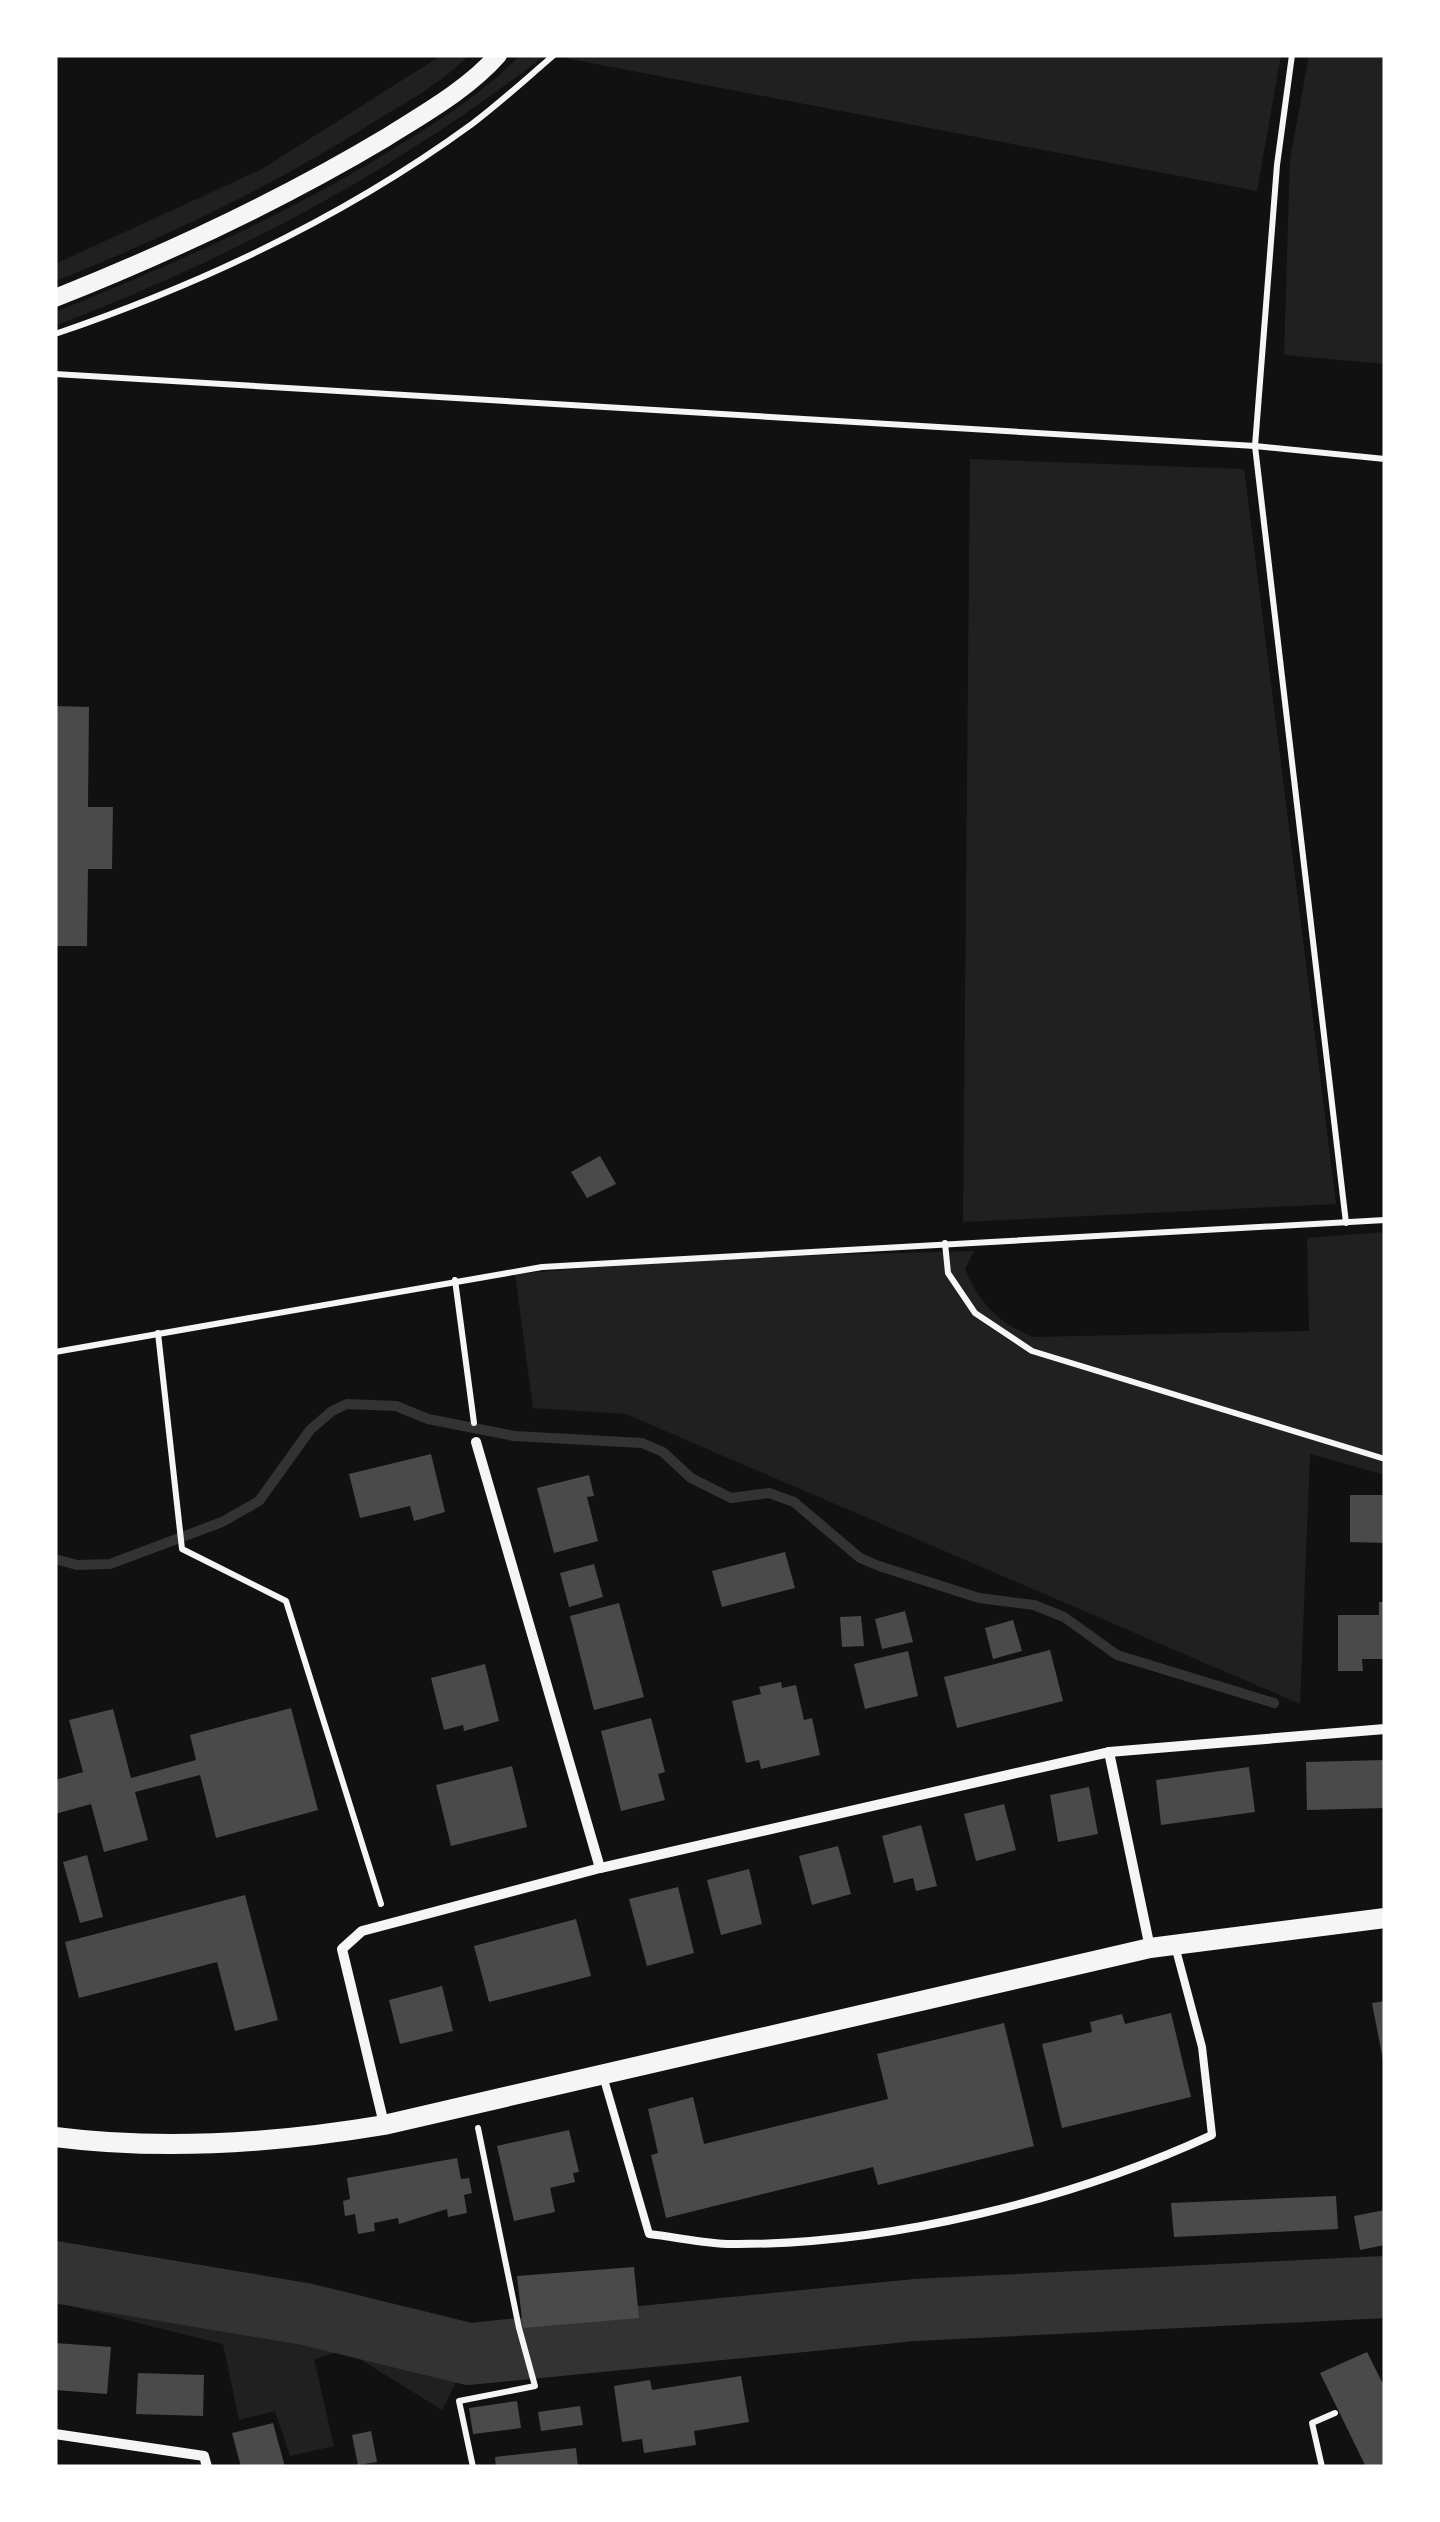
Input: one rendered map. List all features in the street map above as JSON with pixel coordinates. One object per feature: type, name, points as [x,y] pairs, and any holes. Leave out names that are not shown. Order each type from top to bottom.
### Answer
[{"type":"main road","points":[[55,2137],[144,2145],[309,2138],[384,2125],[1150,1948],[1385,1918]]},
{"type":"street","points":[[55,298],[186,246],[316,180],[462,87],[498,55]]},
{"type":"street","points":[[476,1442],[600,1868]]},
{"type":"street","points":[[384,2125],[342,1949],[362,1931],[600,1868],[1109,1752],[1385,1729]]},
{"type":"street","points":[[1109,1752],[1150,1948]]},
{"type":"street","points":[[55,2434],[204,2456],[208,2467]]},
{"type":"lane","points":[[602,2072],[649,2234],[731,2244],[878,2233],[1021,2203],[1168,2155],[1212,2135],[1202,2047],[1174,1944]]},
{"type":"path","points":[[1292,55],[1277,165],[1255,446],[1346,1222]]},
{"type":"path","points":[[55,374],[1255,446],[1385,458]]},
{"type":"path","points":[[55,1352],[542,1268],[1385,1220]]},
{"type":"path","points":[[945,1243],[948,1273],[976,1313],[1032,1351],[1385,1459]]},
{"type":"path","points":[[455,1280],[470,1394]]},
{"type":"path","points":[[158,1333],[182,1549],[286,1601],[387,1924]]},
{"type":"path","points":[[472,2467],[459,2402],[535,2386],[519,2328],[473,2103]]},
{"type":"path","points":[[1322,2467],[1312,2423],[1336,2413]]},
{"type":"shaded area","points":[[442,55],[469,55],[421,93],[255,191],[55,281],[55,264],[262,169]]},
{"type":"shaded area","points":[[520,55],[546,55],[370,175],[250,241],[55,326],[55,312],[223,240],[345,177],[456,109]]},
{"type":"shaded area","points":[[1281,55],[1257,191],[565,58]]},
{"type":"shaded area","points":[[1309,55],[1385,55],[1385,364],[1284,355],[1290,160]]},
{"type":"shaded area","points":[[970,459],[1244,469],[1336,1204],[963,1222]]},
{"type":"shaded area","points":[[1385,1232],[1385,1475],[1310,1454],[1300,1704],[626,1414],[533,1408],[515,1274],[716,1258],[974,1251],[965,1269],[977,1293],[1000,1318],[1033,1337],[1309,1331],[1307,1238]]},
{"type":"shaded area","points":[[55,2280],[303,2324],[465,2364],[442,2410],[345,2350],[314,2359],[334,2446],[290,2456],[275,2411],[239,2420],[223,2344],[55,2302]]},
{"type":"building","points":[[55,706],[89,707],[88,807],[113,807],[112,869],[88,869],[87,946],[55,946]]},
{"type":"building","points":[[600,1156],[616,1184],[587,1198],[571,1172]]},
{"type":"building","points":[[431,1454],[445,1512],[414,1521],[410,1506],[360,1518],[349,1474]]},
{"type":"building","points":[[589,1475],[594,1496],[587,1497],[598,1541],[554,1553],[537,1488]]},
{"type":"building","points":[[1350,1495],[1385,1495],[1385,1543],[1350,1542]]},
{"type":"building","points":[[785,1552],[795,1588],[722,1607],[712,1571]]},
{"type":"building","points":[[594,1564],[603,1597],[569,1607],[560,1573]]},
{"type":"building","points":[[1379,1602],[1385,1602],[1385,1659],[1362,1659],[1363,1671],[1338,1671],[1338,1615],[1379,1615]]},
{"type":"building","points":[[619,1603],[644,1697],[594,1710],[570,1616]]},
{"type":"building","points":[[905,1611],[913,1642],[882,1649],[875,1619]]},
{"type":"building","points":[[861,1616],[864,1646],[842,1647],[840,1617]]},
{"type":"building","points":[[1013,1620],[1022,1651],[993,1659],[985,1628]]},
{"type":"building","points":[[1050,1650],[1063,1701],[957,1728],[944,1677]]},
{"type":"building","points":[[908,1651],[918,1696],[865,1709],[854,1664]]},
{"type":"building","points":[[485,1664],[499,1721],[464,1731],[463,1725],[444,1730],[431,1678]]},
{"type":"building","points":[[781,1682],[782,1688],[796,1685],[804,1720],[812,1718],[820,1755],[761,1769],[759,1760],[746,1763],[732,1701],[761,1694],[759,1687]]},
{"type":"building","points":[[291,1708],[318,1810],[216,1838],[200,1775],[135,1792],[148,1840],[104,1852],[91,1804],[55,1814],[55,1780],[83,1772],[69,1720],[113,1709],[131,1778],[196,1760],[190,1735]]},
{"type":"building","points":[[651,1718],[665,1772],[658,1774],[665,1800],[621,1811],[601,1731]]},
{"type":"building","points":[[1385,1760],[1385,1808],[1307,1810],[1306,1762]]},
{"type":"building","points":[[512,1766],[527,1827],[451,1846],[436,1785]]},
{"type":"building","points":[[1249,1767],[1255,1812],[1161,1825],[1156,1780]]},
{"type":"building","points":[[1089,1787],[1098,1834],[1058,1842],[1050,1795]]},
{"type":"building","points":[[1004,1804],[1016,1850],[976,1861],[964,1814]]},
{"type":"building","points":[[921,1825],[937,1886],[916,1891],[913,1878],[894,1883],[882,1836]]},
{"type":"building","points":[[838,1846],[851,1894],[812,1905],[799,1856]]},
{"type":"building","points":[[87,1855],[103,1917],[80,1923],[63,1862]]},
{"type":"building","points":[[749,1869],[762,1924],[721,1935],[707,1880]]},
{"type":"building","points":[[678,1887],[694,1953],[647,1966],[629,1899]]},
{"type":"building","points":[[245,1895],[278,2020],[235,2031],[217,1962],[79,1998],[65,1942]]},
{"type":"building","points":[[576,1919],[591,1976],[489,2002],[474,1946]]},
{"type":"building","points":[[442,1986],[453,2031],[400,2044],[389,2000]]},
{"type":"building","points":[[1385,2001],[1385,2060],[1383,2060],[1372,2003]]},
{"type":"building","points":[[1171,2013],[1191,2097],[1062,2128],[1042,2044],[1092,2032],[1090,2022],[1122,2014],[1125,2024]]},
{"type":"building","points":[[1004,2023],[1034,2146],[878,2185],[873,2167],[666,2218],[651,2155],[658,2153],[648,2109],[693,2097],[704,2144],[888,2099],[877,2054]]},
{"type":"building","points":[[569,2130],[579,2172],[573,2173],[575,2182],[550,2188],[555,2212],[514,2221],[497,2146]]},
{"type":"building","points":[[457,2158],[461,2179],[469,2178],[472,2193],[464,2195],[467,2213],[448,2217],[447,2209],[399,2224],[398,2218],[374,2223],[375,2231],[358,2234],[355,2214],[345,2216],[343,2201],[350,2199],[347,2178]]},
{"type":"building","points":[[1336,2196],[1338,2229],[1174,2237],[1171,2203]]},
{"type":"building","points":[[1385,2210],[1385,2245],[1360,2250],[1354,2216]]},
{"type":"building","points":[[634,2267],[639,2318],[523,2328],[517,2276]]},
{"type":"building","points":[[55,2343],[111,2347],[107,2394],[55,2390]]},
{"type":"building","points":[[1367,2352],[1385,2388],[1385,2465],[1380,2467],[1366,2467],[1320,2373]]},
{"type":"building","points":[[138,2373],[204,2375],[203,2416],[136,2414]]},
{"type":"building","points":[[741,2376],[749,2422],[694,2431],[696,2445],[644,2453],[642,2439],[622,2442],[614,2386],[650,2380],[652,2390]]},
{"type":"building","points":[[517,2401],[521,2428],[473,2434],[469,2408]]},
{"type":"building","points":[[580,2406],[583,2425],[541,2431],[538,2412]]},
{"type":"building","points":[[273,2423],[285,2467],[241,2467],[232,2433]]},
{"type":"building","points":[[371,2431],[377,2462],[358,2465],[352,2435]]},
{"type":"building","points":[[576,2448],[578,2467],[496,2467],[495,2457]]},
{"type":"waterway","points":[[55,1559],[77,1565],[110,1564],[222,1522],[259,1501],[310,1430],[332,1411],[347,1404],[396,1406],[428,1419],[514,1436],[642,1443],[663,1452],[691,1478],[731,1498],[769,1493],[794,1502],[860,1558],[879,1566],[979,1598],[1034,1605],[1064,1617],[1117,1655],[1274,1703]]},
{"type":"waterway","points":[[55,2272],[305,2314],[469,2354],[915,2310],[1385,2287]]}]
